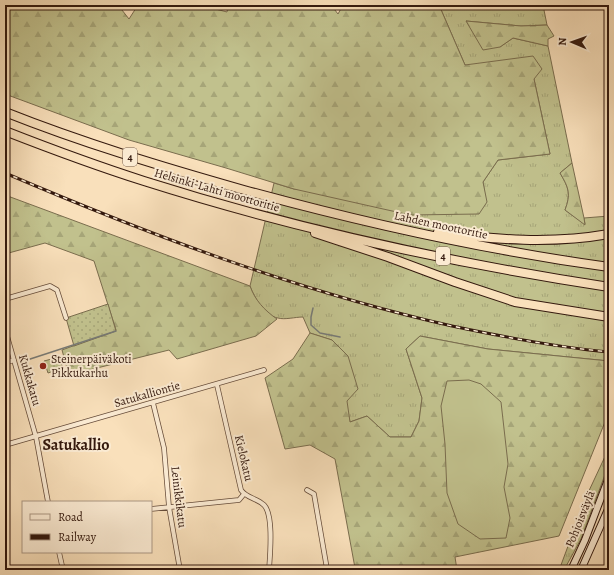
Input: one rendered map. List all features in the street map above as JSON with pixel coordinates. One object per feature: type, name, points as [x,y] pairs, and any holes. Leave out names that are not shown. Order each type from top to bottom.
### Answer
[{"type":"highway","name":"Helsinki-Lahti moottoritie","points":[[5,112],[150,164],[282,200]]},
{"type":"highway","name":"Helsinki-Lahti moottoritie","points":[[5,131],[145,181],[287,222]]},
{"type":"highway","name":"Lahden moottoritie","points":[[282,200],[376,223],[490,247],[609,267]]},
{"type":"highway","name":"4","points":[[287,222],[398,247],[609,286]]},
{"type":"highway","points":[[287,222],[515,302],[576,313],[609,317]]},
{"type":"highway","points":[[376,223],[473,237],[511,240],[547,240],[609,234]]},
{"type":"main road","name":"Pohjoisväylä","points":[[571,570],[585,540],[609,476]]},
{"type":"main road","name":"Pohjoisväylä","points":[[581,570],[609,507]]},
{"type":"street","points":[[5,299],[50,286],[57,290],[66,318]]},
{"type":"street","name":"Kukkakatu","points":[[5,329],[36,436],[48,501]]},
{"type":"street","points":[[5,363],[14,360]]},
{"type":"street","name":"Satukalliontie","points":[[5,445],[217,385],[264,370]]},
{"type":"street","name":"Kielokatu","points":[[217,385],[241,490],[244,494],[261,501],[268,512],[270,570]]},
{"type":"street","name":"Leinikkikatu","points":[[153,403],[164,448],[169,507],[180,570]]},
{"type":"street","points":[[307,490],[314,494],[327,570],[322,570]]},
{"type":"street","points":[[152,509],[239,500],[244,494]]},
{"type":"street","points":[[59,553],[63,570]]},
{"type":"green space","points":[[5,5],[118,5],[129,19],[138,5],[200,5],[227,12],[228,5],[331,5],[338,14],[343,5],[439,5],[465,65],[533,56],[542,69],[534,79],[550,154],[498,160],[483,182],[487,202],[479,214],[410,215],[294,189],[129,140],[5,94]]},
{"type":"green space","points":[[439,5],[543,5],[547,25],[521,26],[466,21],[500,47],[513,38],[548,46],[572,163],[560,173],[568,191],[568,200],[565,210],[585,224],[584,218],[609,216],[609,361],[488,349],[420,336],[406,349],[422,398],[419,421],[411,437],[390,437],[367,416],[350,422],[332,340],[310,333],[303,317],[281,319],[268,314],[260,305],[250,286],[274,183],[294,189],[486,202],[483,182],[498,160],[550,154],[534,79],[465,65]]},
{"type":"green space","points":[[466,21],[521,26],[547,25],[554,36],[548,39],[548,46],[513,38],[500,47],[483,50]]},
{"type":"green space","points":[[572,163],[585,225],[565,210],[568,200],[568,191],[560,173]]},
{"type":"green space","points":[[5,195],[250,286],[254,296],[260,304],[277,319],[256,336],[177,359],[169,350],[69,375],[62,350],[116,330],[94,261],[45,243],[5,254]]},
{"type":"green space","points":[[108,304],[116,331],[74,346],[66,318]]},
{"type":"green space","points":[[310,333],[332,340],[348,356],[358,389],[347,401],[350,422],[367,416],[390,437],[411,437],[419,421],[422,398],[406,349],[420,336],[488,349],[609,361],[609,412],[559,536],[455,557],[457,570],[367,570],[355,568],[335,459],[310,445],[285,449],[265,378],[293,359]]},
{"type":"green space","points":[[59,357],[63,368],[48,373],[44,361]]},
{"type":"green space","points":[[469,380],[481,384],[501,402],[508,464],[504,487],[510,518],[506,538],[480,539],[458,524],[447,493],[445,444],[441,406],[447,381]]},
{"type":"green space","points":[[609,448],[609,464],[581,539],[564,570],[558,570],[587,495]]},
{"type":"waterway","points":[[313,308],[311,325],[320,333],[340,337]]},
{"type":"waterway","points":[[21,362],[116,331]]},
{"type":"railway","points":[[5,173],[114,218],[225,260],[338,296],[452,326],[511,338],[609,352]]},
{"type":"place","name":"Steinerpäiväkoti Pikkukarhu","points":[[43,366]]},
{"type":"district","name":"Satukallio","points":[[76,445]]}]
